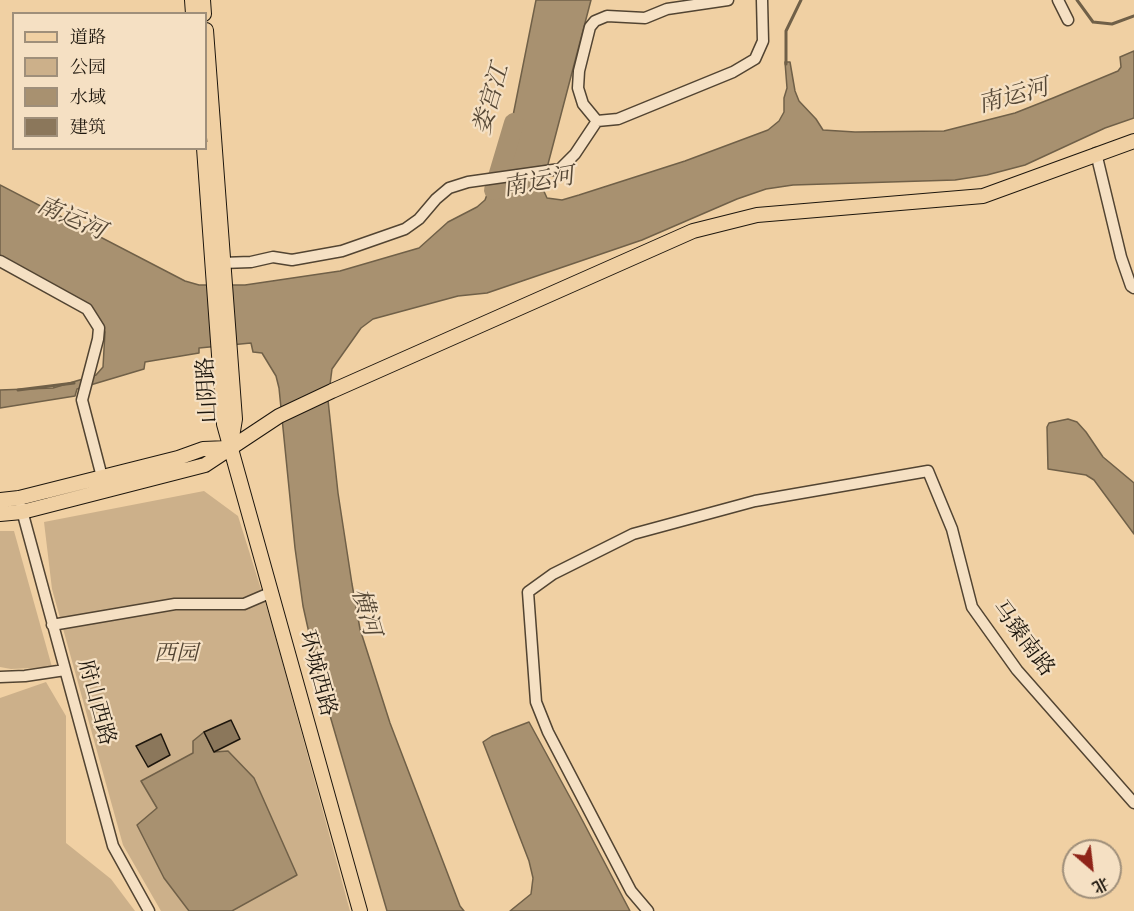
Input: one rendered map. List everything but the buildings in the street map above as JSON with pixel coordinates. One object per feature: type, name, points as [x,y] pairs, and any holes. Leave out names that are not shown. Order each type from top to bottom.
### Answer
[{"type":"main road","name":"山阴路","points":[[207,45],[222,263],[219,284]]},
{"type":"main road","points":[[0,500],[21,505],[205,465],[279,417],[333,391],[693,231],[757,215],[983,196],[1134,141]]},
{"type":"main road","name":"山阴路","points":[[204,150],[224,353],[224,423],[231,448]]},
{"type":"main road","points":[[0,514],[102,477],[178,458],[203,449],[231,448]]},
{"type":"main road","name":"环城西路","points":[[231,448],[360,911]]},
{"type":"street","points":[[597,121],[583,104],[578,88],[579,71],[590,27],[596,21],[607,16],[645,18],[667,9],[728,0]]},
{"type":"street","points":[[222,263],[251,262],[273,257],[292,260],[342,251],[405,229],[419,219],[449,188],[488,178],[560,169],[568,163],[597,121],[618,119],[733,72],[755,59],[763,41],[762,0]]},
{"type":"street","points":[[1058,0],[1068,20]]},
{"type":"street","points":[[1096,153],[1121,257],[1131,286],[1134,288]]},
{"type":"street","points":[[0,261],[87,309],[99,327],[82,400],[102,477]]},
{"type":"street","name":"马臻南路","points":[[648,911],[631,891],[548,732],[536,702],[528,592],[553,574],[633,534],[755,501],[928,471],[952,529],[972,607],[1017,670],[1134,803]]},
{"type":"street","name":"府山西路","points":[[21,505],[113,846],[149,911]]},
{"type":"street","points":[[52,625],[175,604],[244,604],[272,592]]},
{"type":"street","points":[[0,677],[65,670]]},
{"type":"green space","name":"西园","points":[[204,491],[238,516],[272,624],[350,911],[161,911],[123,845],[52,589],[44,522]]},
{"type":"green space","points":[[0,531],[14,531],[52,667],[11,669],[0,667]]},
{"type":"green space","points":[[46,682],[66,716],[66,843],[111,879],[135,911],[0,911],[0,698]]},
{"type":"water","name":"南运河","points":[[536,0],[591,0],[542,187],[547,198],[562,200],[579,195],[685,161],[768,130],[779,121],[784,112],[787,88],[785,62],[790,62],[799,101],[823,130],[944,131],[1015,113],[1118,71],[1121,67],[1120,57],[1134,51],[1134,118],[1105,128],[1025,165],[987,175],[955,180],[793,185],[766,189],[642,240],[487,293],[458,296],[373,319],[361,328],[332,369],[328,400],[338,493],[352,584],[360,629],[390,723],[460,906],[464,911],[387,911],[319,678],[303,606],[276,376],[262,353],[253,352],[251,343],[199,348],[199,353],[145,362],[144,369],[77,389],[75,396],[0,408],[0,390],[53,388],[96,375],[103,367],[105,332],[94,311],[0,256],[0,185],[185,281],[199,285],[245,285],[340,271],[419,248],[448,222],[477,207],[485,200],[497,167],[503,166]]},
{"type":"water","points":[[1068,419],[1077,422],[1103,457],[1134,483],[1134,534],[1094,480],[1086,475],[1048,469],[1047,427],[1049,423]]},
{"type":"water","points":[[529,722],[630,911],[510,911],[531,894],[533,878],[529,861],[483,742],[492,736]]},
{"type":"water","points":[[204,732],[214,752],[228,751],[254,778],[297,875],[232,911],[189,911],[164,878],[137,825],[157,808],[141,781],[193,753],[193,741]]},
{"type":"waterway","points":[[786,64],[786,31],[801,0]]},
{"type":"waterway","points":[[1077,0],[1093,22],[1112,24],[1134,16]]},
{"type":"waterway","name":"娄宫江","points":[[494,190],[514,123]]},
{"type":"waterway","points":[[18,390],[74,383]]},
{"type":"water label","name":"横河","points":[[363,613]]}]
